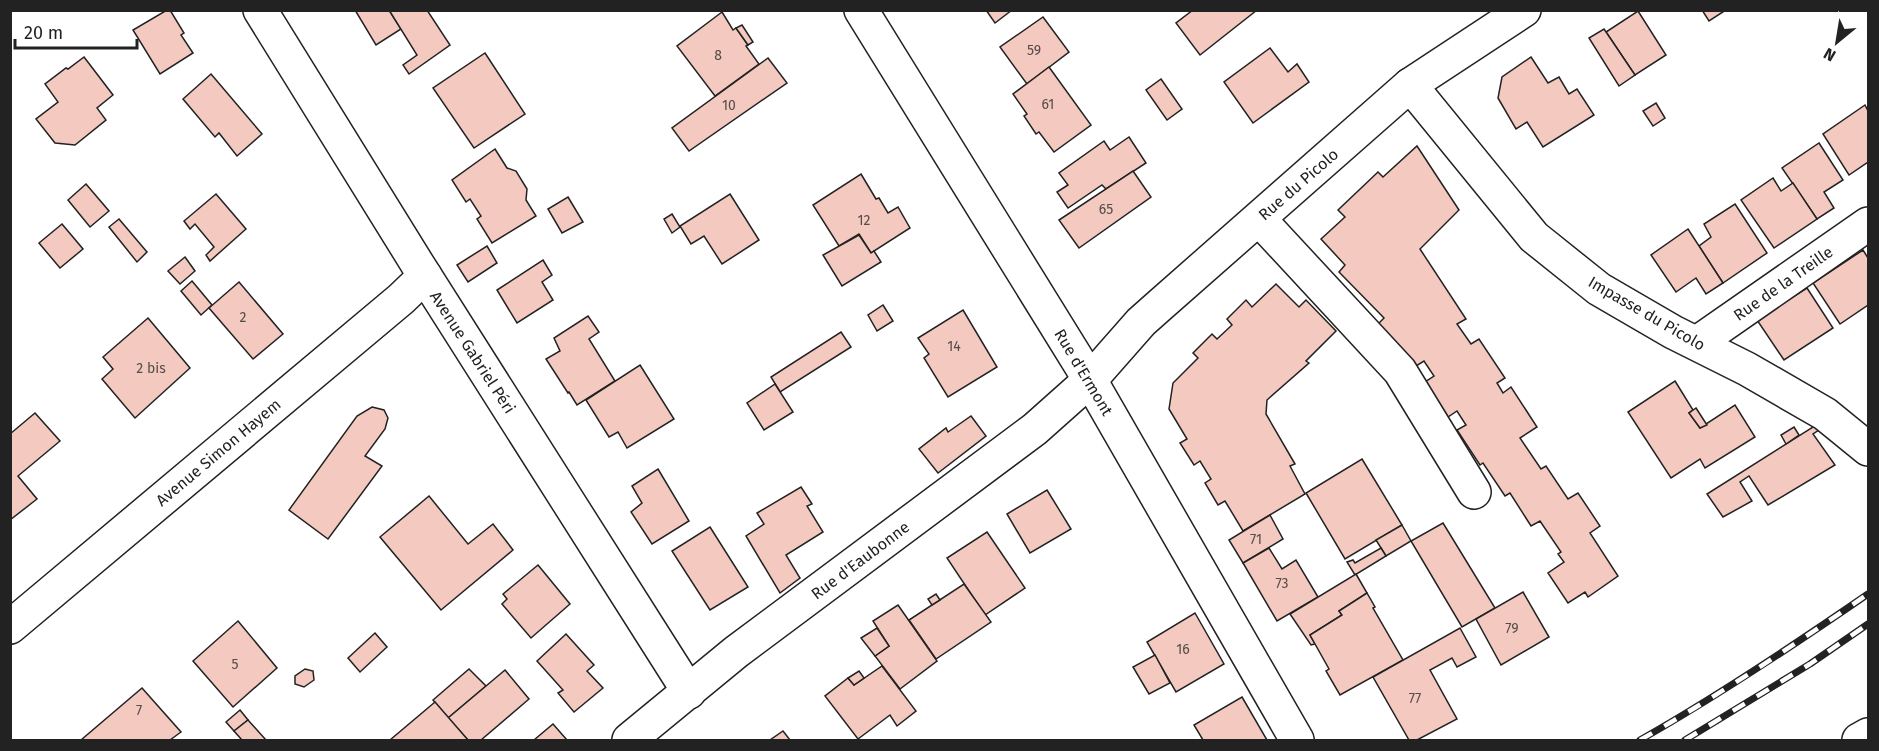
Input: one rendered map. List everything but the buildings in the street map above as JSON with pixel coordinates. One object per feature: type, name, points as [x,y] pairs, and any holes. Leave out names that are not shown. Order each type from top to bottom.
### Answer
[{"type":"street","name":"Avenue Gabriel Péri","points":[[260,10],[425,276],[689,692]]},
{"type":"street","name":"Rue d'Ermont","points":[[861,10],[1090,380],[1297,741]]},
{"type":"street","name":"Rue du Picolo","points":[[1090,380],[1150,314],[1410,85],[1524,10]]},
{"type":"street","name":"Impasse du Picolo","points":[[1410,85],[1534,237],[1599,289],[1673,332],[1748,369],[1825,414],[1869,449]]},
{"type":"street","points":[[1259,219],[1400,371],[1474,492]]},
{"type":"street","name":"Rue de la Treille","points":[[1696,343],[1869,224]]},
{"type":"street","name":"Avenue Simon Hayem","points":[[10,627],[401,299],[425,276]]},
{"type":"street","name":"Rue d'Eaubonne","points":[[629,741],[736,652],[1035,429],[1090,380]]},
{"type":"street","points":[[1859,741],[1869,735]]},
{"type":"railway","points":[[1640,740],[1756,670],[1868,594]]},
{"type":"railway","points":[[1685,740],[1810,664],[1868,624]]}]
